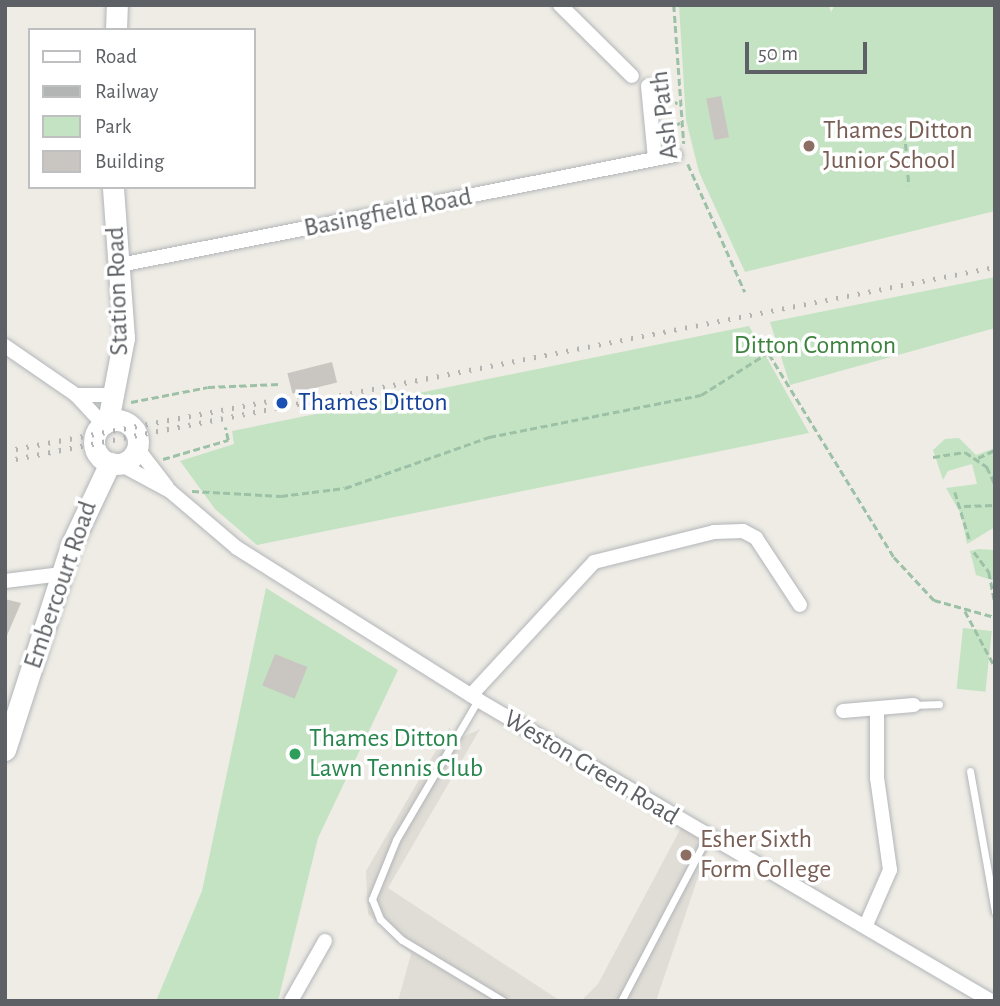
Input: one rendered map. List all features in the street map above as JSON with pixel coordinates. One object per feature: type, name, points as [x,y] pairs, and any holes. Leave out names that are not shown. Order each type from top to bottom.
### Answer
[{"type":"main road","points":[[116,28],[117,5]]},
{"type":"main road","name":"Station Road","points":[[113,189],[124,338],[114,413],[94,444],[115,463]]},
{"type":"main road","points":[[114,413],[137,436],[143,456],[115,463]]},
{"type":"main road","name":"Embercourt Road","points":[[5,750],[62,574],[115,463]]},
{"type":"street","points":[[560,5],[632,76]]},
{"type":"street","points":[[648,86],[655,159]]},
{"type":"street","name":"Basingfield Road","points":[[120,265],[675,155]]},
{"type":"street","points":[[5,346],[76,395],[114,413]]},
{"type":"street","points":[[76,395],[114,413]]},
{"type":"street","name":"Weston Green Road","points":[[143,456],[174,495],[237,548],[474,697],[707,837],[866,925],[991,1001]]},
{"type":"street","name":"Weston Green Road","points":[[115,463],[174,495]]},
{"type":"street","points":[[474,697],[594,562],[714,532],[743,531],[756,538],[800,604]]},
{"type":"street","points":[[5,581],[62,574]]},
{"type":"street","points":[[843,711],[877,711],[914,705]]},
{"type":"street","points":[[866,925],[890,870],[877,778],[877,711]]},
{"type":"street","points":[[291,1001],[325,941]]},
{"type":"lane","points":[[474,697],[396,840],[372,899],[380,919],[402,940],[503,1001]]},
{"type":"lane","points":[[914,705],[939,704]]},
{"type":"lane","points":[[970,771],[995,912]]},
{"type":"lane","points":[[621,1001],[707,837]]},
{"type":"path","name":"Ash Path","points":[[674,5],[680,123],[689,169],[745,292]]},
{"type":"path","points":[[905,133],[909,186]]},
{"type":"path","points":[[758,336],[894,557],[934,600],[965,611],[995,617]]},
{"type":"path","points":[[174,495],[218,488],[281,496],[345,488],[489,437],[701,395],[768,352]]},
{"type":"path","points":[[114,413],[208,387],[280,384]]},
{"type":"path","points":[[143,456],[228,440],[225,427]]},
{"type":"path","points":[[933,457],[951,450],[978,458],[995,484]]},
{"type":"path","points":[[978,458],[995,450]]},
{"type":"path","points":[[954,492],[964,506],[970,541]]},
{"type":"path","points":[[964,506],[995,505]]},
{"type":"path","points":[[974,552],[989,572],[995,603]]},
{"type":"path","points":[[989,572],[995,571]]},
{"type":"path","points":[[965,611],[995,667]]},
{"type":"shaded area","name":"Esher Sixth Form College","points":[[449,728],[463,737],[480,729],[388,888],[559,1000],[582,1000],[598,984],[683,824],[711,839],[656,1001],[398,1001],[411,954],[368,914],[366,871]]},
{"type":"green space","name":"Thames Ditton Junior School","points":[[679,5],[829,5],[831,12],[835,5],[995,5],[995,211],[745,272],[699,172],[686,120]]},
{"type":"green space","name":"Ditton Common","points":[[995,277],[995,328],[790,385],[770,322]]},
{"type":"green space","points":[[749,326],[809,433],[257,545],[215,509],[180,461],[234,444],[232,431]]},
{"type":"green space","points":[[959,438],[976,455],[995,448],[995,527],[967,544],[961,514],[946,488],[977,484],[972,464],[948,471],[943,480],[933,450],[945,439]]},
{"type":"green space","points":[[995,550],[995,581],[976,575],[970,551]]},
{"type":"green space","name":"Thames Ditton Lawn Tennis Club","points":[[266,588],[398,670],[318,838],[278,1001],[156,1001],[202,891]]},
{"type":"green space","points":[[963,628],[992,631],[985,692],[957,689]]},
{"type":"building","points":[[721,96],[729,137],[714,140],[706,99]]},
{"type":"building","points":[[332,362],[337,382],[292,394],[287,373]]},
{"type":"building","points":[[5,599],[21,603],[5,640]]},
{"type":"building","points":[[275,654],[307,667],[295,699],[262,686]]},
{"type":"railway","points":[[5,461],[995,267]]},
{"type":"railway","points":[[5,451],[312,393]]},
{"type":"place","name":"Thames Ditton Junior School","points":[[809,146]]},
{"type":"place","name":"Thames Ditton","points":[[282,403]]},
{"type":"place","name":"Thames Ditton Lawn Tennis Club","points":[[295,754]]},
{"type":"place","name":"Esher Sixth Form College","points":[[686,855]]}]
